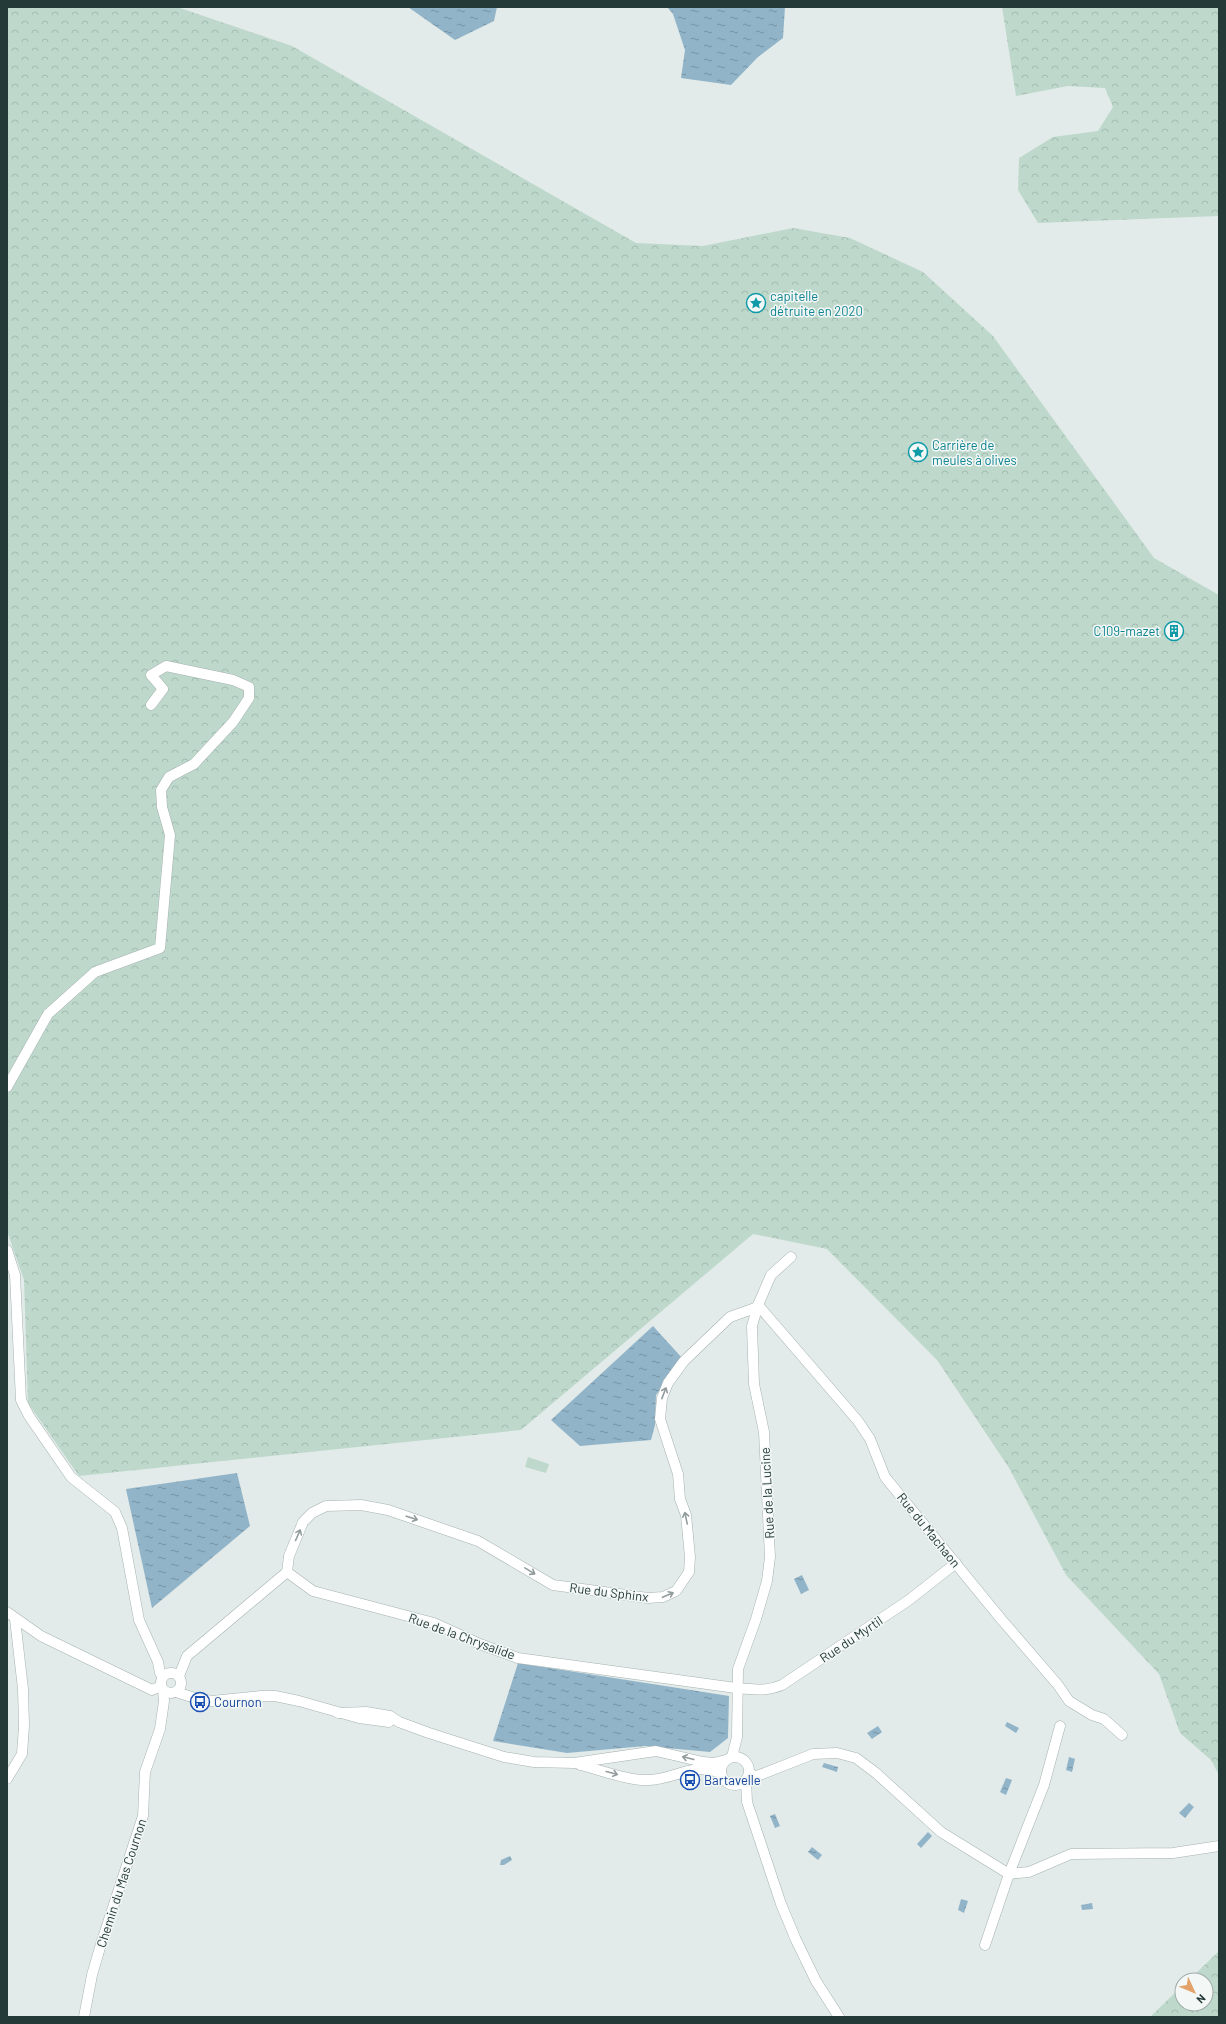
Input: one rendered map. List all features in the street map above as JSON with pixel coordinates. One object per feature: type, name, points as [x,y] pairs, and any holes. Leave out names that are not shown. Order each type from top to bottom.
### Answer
[{"type":"street","points":[[7,1087],[48,1014],[95,972],[160,948],[170,836],[162,807],[161,790],[169,777],[194,764],[233,722],[249,698],[249,687],[232,680],[166,666],[151,675],[163,689],[151,705]]},
{"type":"street","points":[[7,1250],[15,1275],[21,1400],[29,1416],[71,1477],[115,1512],[122,1528],[139,1620],[158,1662],[160,1673],[170,1682],[195,1698],[212,1701],[275,1696],[300,1701],[338,1713],[374,1720],[399,1722],[504,1757],[534,1762],[574,1763],[656,1751],[703,1762],[713,1763],[729,1759],[746,1770],[774,1769],[813,1754],[837,1754],[856,1758],[876,1773],[941,1832],[1009,1874],[1029,1872],[1071,1854],[1173,1853],[1219,1846]]},
{"type":"street","name":"Rue de la Lucine","points":[[721,1773],[723,1764],[729,1759],[737,1737],[739,1710],[736,1688],[738,1669],[756,1619],[767,1581],[770,1557],[764,1432],[754,1384],[752,1326],[758,1306],[771,1275],[791,1257]]},
{"type":"street","name":"Rue du Machaon","points":[[758,1306],[858,1421],[870,1439],[885,1477],[956,1562],[1001,1619],[1058,1685],[1069,1701],[1092,1715],[1104,1719],[1122,1735]]},
{"type":"street","name":"Rue du Sphinx","points":[[287,1572],[289,1556],[304,1522],[312,1513],[326,1506],[361,1505],[388,1510],[478,1542],[552,1585],[648,1598],[663,1597],[671,1594],[685,1580],[689,1572],[691,1549],[686,1515],[680,1499],[678,1474],[660,1418],[662,1398],[668,1383],[684,1361],[730,1317],[758,1306]]},
{"type":"street","name":"Rue du Myrtil","points":[[736,1688],[763,1691],[773,1690],[782,1685],[908,1600],[956,1562]]},
{"type":"street","points":[[11,1616],[41,1636],[152,1690],[170,1682],[187,1656],[258,1598],[287,1572]]},
{"type":"street","name":"Rue de la Chrysalide","points":[[287,1572],[313,1591],[434,1623],[480,1644],[518,1658],[736,1688]]},
{"type":"street","points":[[7,1779],[22,1754],[24,1726],[23,1689],[11,1616]]},
{"type":"street","name":"Chemin du Mas Cournon","points":[[84,2017],[100,1944],[143,1816],[145,1772],[160,1730],[164,1701],[170,1682]]},
{"type":"street","points":[[985,1945],[1009,1874],[1044,1785],[1060,1726]]},
{"type":"street","name":"Rue de la Lucine","points":[[737,1737],[746,1770],[747,1802]]},
{"type":"street","points":[[574,1763],[639,1780],[659,1779],[700,1768],[721,1773],[725,1781],[734,1785],[747,1802],[781,1904],[796,1940],[816,1981],[838,2017]]},
{"type":"street","points":[[734,1785],[746,1770]]},
{"type":"green space","points":[[7,7],[177,7],[292,46],[636,243],[703,246],[793,228],[850,238],[923,272],[993,336],[1154,558],[1219,595],[1219,1775],[1211,1760],[1180,1733],[1159,1674],[1066,1575],[1009,1468],[937,1360],[827,1249],[753,1234],[521,1430],[79,1476],[28,1403],[24,1280],[7,1231]]},
{"type":"green space","points":[[1002,7],[1219,7],[1219,216],[1038,223],[1018,190],[1019,158],[1053,137],[1098,131],[1113,107],[1105,88],[1068,86],[1016,96]]},
{"type":"green space","points":[[528,1457],[549,1464],[546,1473],[525,1467]]},
{"type":"green space","points":[[1219,1951],[1219,2017],[1150,2017],[1174,1994],[1174,2012],[1214,2012],[1214,1972],[1197,1972]]},
{"type":"water","points":[[408,7],[497,7],[494,21],[455,40]]},
{"type":"water","points":[[667,7],[785,7],[783,38],[758,57],[731,85],[681,78],[685,50],[673,14]]},
{"type":"water","points":[[653,1326],[683,1359],[656,1395],[655,1425],[651,1440],[580,1446],[551,1420]]},
{"type":"water","points":[[237,1473],[250,1526],[152,1608],[126,1489]]},
{"type":"water","points":[[802,1575],[809,1590],[801,1594],[794,1579]]},
{"type":"water","points":[[518,1663],[729,1696],[728,1738],[710,1752],[645,1746],[567,1753],[493,1741]]},
{"type":"water","points":[[1007,1722],[1019,1728],[1016,1733],[1005,1726]]},
{"type":"water","points":[[878,1726],[882,1732],[872,1739],[867,1733]]},
{"type":"water","points":[[1069,1757],[1075,1759],[1072,1772],[1066,1770]]},
{"type":"water","points":[[824,1763],[838,1767],[837,1772],[822,1767]]},
{"type":"water","points":[[1006,1778],[1012,1780],[1006,1795],[1000,1792]]},
{"type":"water","points":[[1189,1803],[1194,1807],[1185,1818],[1179,1813]]},
{"type":"water","points":[[775,1814],[780,1826],[775,1828],[770,1816]]},
{"type":"water","points":[[928,1832],[932,1836],[921,1848],[917,1844]]},
{"type":"water","points":[[812,1847],[822,1855],[818,1860],[808,1852]]},
{"type":"water","points":[[510,1856],[512,1860],[504,1865],[500,1865],[501,1860]]},
{"type":"water","points":[[961,1899],[968,1901],[964,1913],[958,1910]]},
{"type":"water","points":[[1092,1903],[1093,1909],[1082,1910],[1081,1905]]},
{"type":"place","name":"capitelle détruite en 2020","points":[[756,303]]},
{"type":"place","name":"Carrière de meules à olives","points":[[918,452]]},
{"type":"place","name":"C109-mazet","points":[[1174,631]]},
{"type":"place","name":"Cournon","points":[[200,1702]]},
{"type":"place","name":"Bartavelle","points":[[690,1780]]}]
